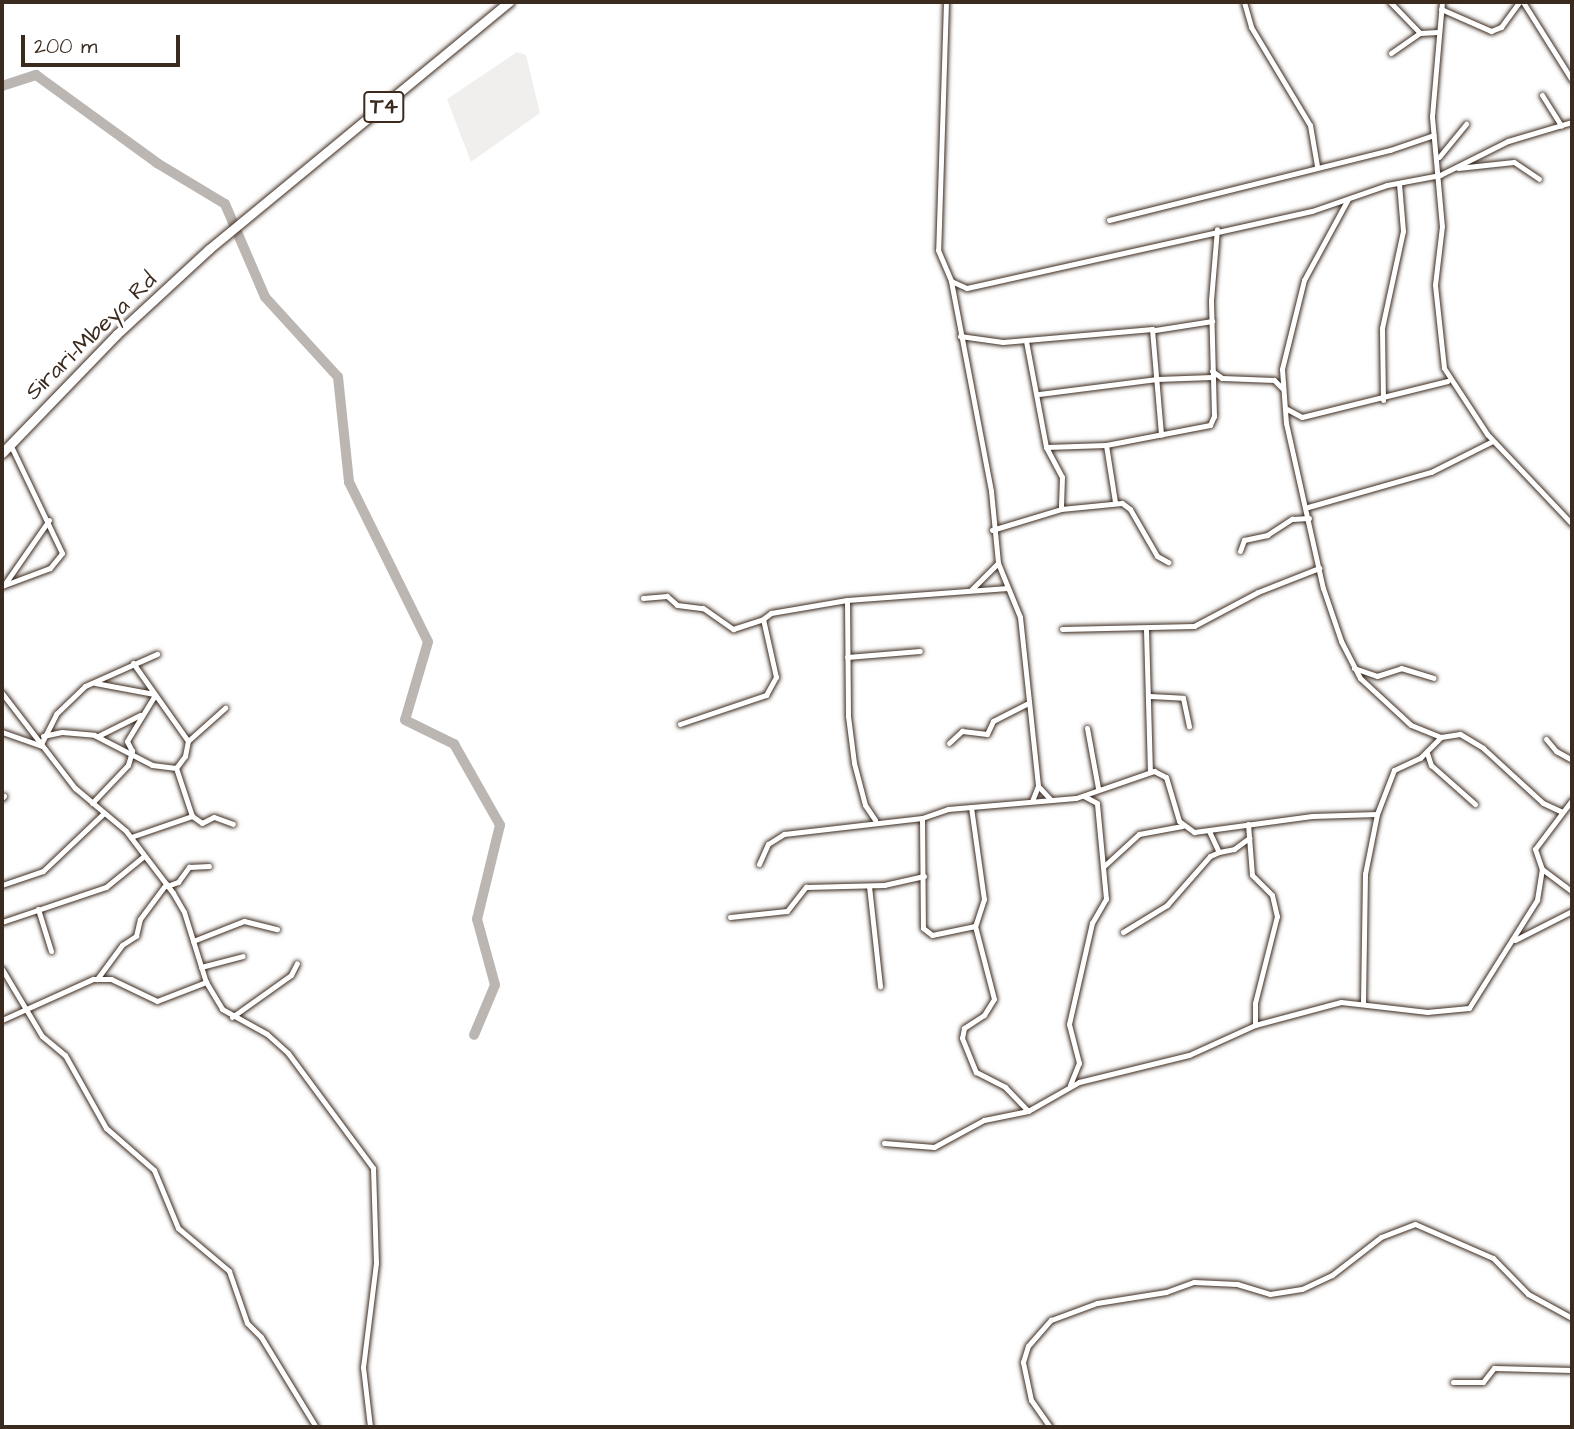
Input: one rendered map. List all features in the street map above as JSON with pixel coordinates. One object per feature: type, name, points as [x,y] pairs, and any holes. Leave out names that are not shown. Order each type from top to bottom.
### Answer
[{"type":"highway","name":"Sirari-Mbeya Rd","points":[[2,453],[117,334],[209,249],[509,2]]},
{"type":"street","points":[[946,2],[938,250],[951,281],[991,491],[992,530],[998,563],[1020,617],[1027,704],[1038,786],[1032,801]]},
{"type":"street","points":[[1244,2],[1251,27],[1310,125],[1317,166]]},
{"type":"street","points":[[1391,2],[1420,33]]},
{"type":"street","points":[[1442,2],[1432,103],[1434,135],[1439,157],[1442,226],[1435,285],[1441,359],[1448,381],[1493,441],[1572,524]]},
{"type":"street","points":[[1441,9],[1491,31],[1501,27],[1519,3],[1528,8],[1572,80]]},
{"type":"street","points":[[1391,53],[1420,33],[1438,32]]},
{"type":"street","points":[[1542,94],[1561,125]]},
{"type":"street","points":[[951,281],[978,288],[1217,229],[1297,215],[1399,183],[1440,174],[1507,141],[1572,122]]},
{"type":"street","points":[[1439,157],[1466,124]]},
{"type":"street","points":[[1109,220],[1317,166],[1390,150],[1434,135]]},
{"type":"street","points":[[1455,168],[1514,162],[1539,179]]},
{"type":"street","points":[[1383,400],[1382,328],[1403,231],[1399,183]]},
{"type":"street","points":[[1348,200],[1304,280],[1282,369],[1285,408],[1320,568],[1340,641],[1354,668],[1373,689],[1411,725],[1441,737]]},
{"type":"street","points":[[1046,447],[1106,445],[1210,425],[1217,229]]},
{"type":"street","points":[[961,336],[1026,341],[1155,330],[1176,323],[1212,321]]},
{"type":"street","points":[[1155,330],[1161,435]]},
{"type":"street","points":[[1026,341],[1039,394],[1046,447],[1062,477],[1061,509]]},
{"type":"street","points":[[1274,380],[1282,369]]},
{"type":"street","points":[[1039,394],[1212,374],[1222,378],[1274,380],[1284,391]]},
{"type":"street","points":[[1213,388],[1222,378]]},
{"type":"street","points":[[1285,408],[1302,417],[1383,400],[1448,381]]},
{"type":"street","points":[[1308,507],[1431,472],[1493,441]]},
{"type":"street","points":[[3,585],[40,573],[60,559],[61,544],[10,444]]},
{"type":"street","points":[[1106,445],[1115,502]]},
{"type":"street","points":[[992,530],[1061,509],[1115,502],[1130,509],[1146,542],[1168,562]]},
{"type":"street","points":[[1240,551],[1244,540],[1267,535],[1292,519],[1309,518]]},
{"type":"street","points":[[3,585],[50,520]]},
{"type":"street","points":[[969,592],[998,563]]},
{"type":"street","points":[[1062,629],[1146,630],[1199,624],[1258,592],[1320,568]]},
{"type":"street","points":[[643,598],[667,596],[677,605],[703,608],[733,629],[763,619],[771,613],[846,600],[1008,588]]},
{"type":"street","points":[[846,600],[854,762],[865,805],[875,820]]},
{"type":"street","points":[[680,724],[766,695],[776,677],[763,619]]},
{"type":"street","points":[[1146,630],[1150,696],[1150,771]]},
{"type":"street","points":[[847,657],[920,650]]},
{"type":"street","points":[[42,745],[43,736],[56,714],[92,682],[157,654]]},
{"type":"street","points":[[133,663],[188,741]]},
{"type":"street","points":[[1354,668],[1377,676],[1396,667],[1433,678]]},
{"type":"street","points":[[1373,689],[1377,676]]},
{"type":"street","points":[[92,682],[154,695]]},
{"type":"street","points":[[2,694],[92,803],[131,837],[166,885],[184,912],[206,982],[232,1017],[267,1034],[288,1053],[373,1168],[376,1263],[363,1367],[370,1427]]},
{"type":"street","points":[[132,755],[127,741],[139,715],[154,695]]},
{"type":"street","points":[[1150,696],[1183,698],[1189,726]]},
{"type":"street","points":[[949,743],[962,731],[987,734],[993,721],[1027,704]]},
{"type":"street","points":[[176,768],[186,757],[188,741],[225,708]]},
{"type":"street","points":[[98,736],[139,715]]},
{"type":"street","points":[[1087,729],[1098,788]]},
{"type":"street","points":[[2,732],[42,745]]},
{"type":"street","points":[[43,736],[67,732],[98,736],[152,765],[176,768]]},
{"type":"street","points":[[1363,1002],[1365,874],[1377,814],[1394,770],[1427,753],[1441,737],[1454,732],[1483,748],[1544,803],[1562,812]]},
{"type":"street","points":[[1546,739],[1556,751],[1572,760]]},
{"type":"street","points":[[1427,753],[1431,765],[1475,804]]},
{"type":"street","points":[[92,803],[114,783],[132,755]]},
{"type":"street","points":[[176,768],[192,816],[202,823],[214,817],[233,824]]},
{"type":"street","points":[[759,864],[768,844],[784,834],[875,820],[922,818],[971,807],[1001,808],[1032,801],[1083,796],[1098,788],[1150,771],[1166,777],[1182,826]]},
{"type":"street","points":[[1038,786],[1051,800]]},
{"type":"street","points":[[1070,1085],[1079,1063],[1069,1024],[1092,923],[1106,899],[1097,803],[1083,796]]},
{"type":"street","points":[[884,1143],[934,1147],[984,1120],[1028,1111],[1070,1085],[1189,1055],[1255,1025],[1341,1002],[1363,1002],[1427,1012],[1469,1008],[1516,940],[1537,900],[1542,869],[1535,849],[1572,800]]},
{"type":"street","points":[[971,807],[984,899],[975,926],[994,999],[984,1015],[964,1028],[962,1038],[976,1072],[1005,1087],[1028,1111]]},
{"type":"street","points":[[2,885],[43,871],[104,813]]},
{"type":"street","points":[[1103,867],[1139,834],[1182,826],[1194,832],[1248,824],[1377,814]]},
{"type":"street","points":[[131,837],[192,816]]},
{"type":"street","points":[[922,818],[922,920],[926,933],[975,926]]},
{"type":"street","points":[[1248,824],[1252,875],[1272,895],[1276,916],[1255,1003],[1255,1025]]},
{"type":"street","points":[[1209,831],[1219,852]]},
{"type":"street","points":[[1123,932],[1167,905],[1210,856],[1234,849],[1249,838]]},
{"type":"street","points":[[2,922],[106,887],[144,856]]},
{"type":"street","points":[[97,979],[122,945],[136,936],[140,919],[166,885],[178,882],[189,867],[209,866]]},
{"type":"street","points":[[1542,869],[1572,892]]},
{"type":"street","points":[[730,917],[787,911],[806,887],[913,882],[924,876]]},
{"type":"street","points":[[869,886],[880,986]]},
{"type":"street","points":[[38,909],[51,951]]},
{"type":"street","points":[[1516,940],[1572,911]]},
{"type":"street","points":[[193,941],[244,921],[277,929]]},
{"type":"street","points":[[201,967],[243,956]]},
{"type":"street","points":[[232,1017],[288,978],[297,963]]},
{"type":"street","points":[[2,969],[6,981],[47,1042],[65,1055],[106,1128],[154,1170],[178,1228],[229,1271],[247,1324],[267,1347],[316,1427]]},
{"type":"street","points":[[2,1020],[97,979],[111,979],[157,1001],[206,982]]},
{"type":"street","points":[[2,989],[6,981]]},
{"type":"street","points":[[1050,1427],[1031,1400],[1023,1362],[1028,1346],[1051,1320],[1097,1303],[1166,1292],[1194,1282],[1237,1284],[1270,1294],[1302,1289],[1332,1275],[1381,1237],[1415,1224],[1493,1258],[1534,1298],[1572,1318]]},
{"type":"street","points":[[1453,1382],[1482,1382],[1494,1368],[1572,1370]]},
{"type":"shaded area","points":[[517,52],[526,55],[540,113],[471,162],[447,99]]},
{"type":"waterway","points":[[2,86],[36,75],[157,163],[225,204],[265,297],[338,377],[349,482],[428,642],[405,720],[454,744],[500,825],[477,919],[495,985],[474,1035]]}]
